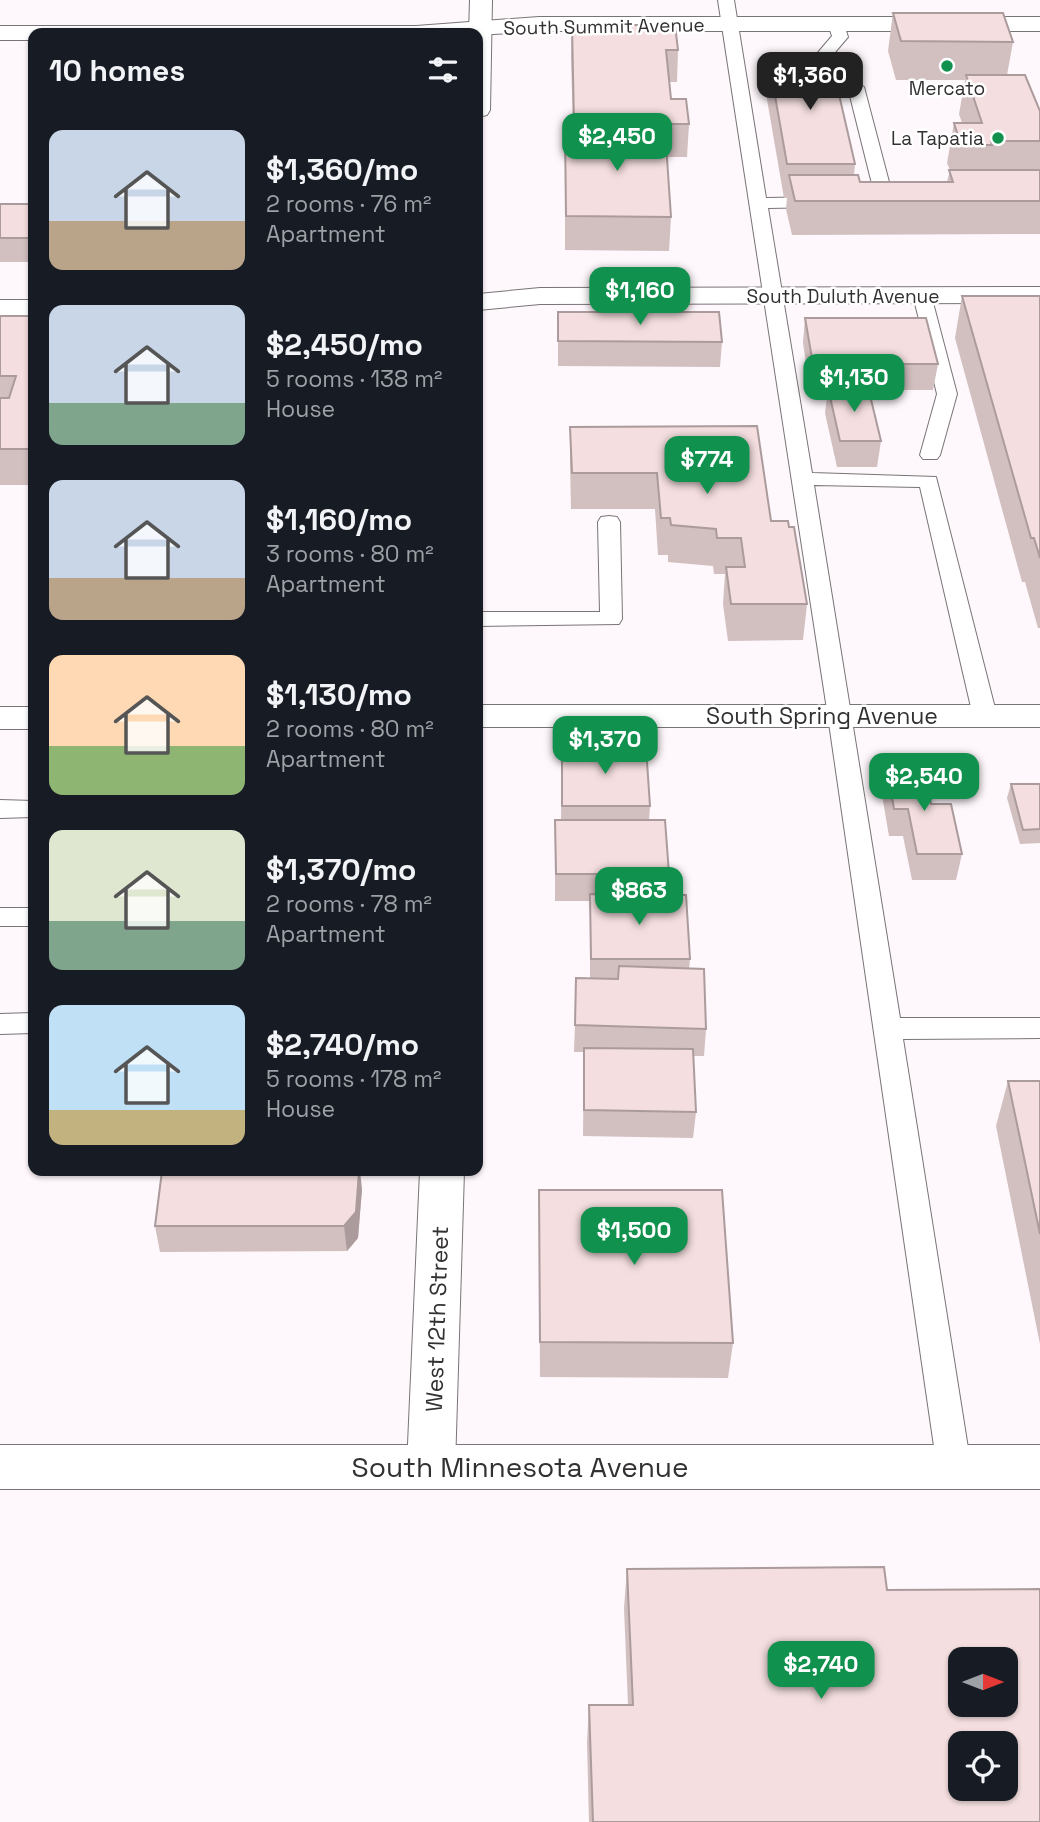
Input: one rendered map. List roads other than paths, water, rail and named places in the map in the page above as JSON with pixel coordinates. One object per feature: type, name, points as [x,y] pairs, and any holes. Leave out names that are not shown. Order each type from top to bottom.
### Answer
[{"type":"street","points":[[481,0],[481,28]]},
{"type":"street","name":"South Summit Avenue","points":[[483,29],[539,24],[1040,24]]},
{"type":"street","name":"South Summit Avenue","points":[[0,33],[28,33]]},
{"type":"street","name":"South Duluth Avenue","points":[[483,302],[540,296],[1040,295]]},
{"type":"street","points":[[0,307],[28,308]]},
{"type":"street","name":"South Spring Avenue","points":[[483,716],[1040,716]]},
{"type":"street","points":[[0,718],[28,718]]},
{"type":"street","name":"West 12th Street","points":[[431,1467],[442,1176]]},
{"type":"street","name":"South Minnesota Avenue","points":[[0,1466],[1040,1467]]},
{"type":"lane","points":[[726,0],[840,716],[954,1467]]},
{"type":"lane","points":[[758,203],[885,201],[856,87],[829,87],[822,56],[840,37],[836,24]]},
{"type":"lane","points":[[922,295],[947,394],[930,455]]},
{"type":"lane","points":[[802,479],[929,481],[985,716]]},
{"type":"lane","points":[[483,619],[611,619],[610,522]]},
{"type":"lane","points":[[0,810],[28,809]]},
{"type":"lane","points":[[0,917],[28,917]]},
{"type":"lane","points":[[0,1024],[28,1023]]},
{"type":"lane","points":[[888,1029],[1040,1028]]},
{"type":"place","name":"Mercato","points":[[947,66]]},
{"type":"place","name":"La Tapatia","points":[[998,138]]}]
